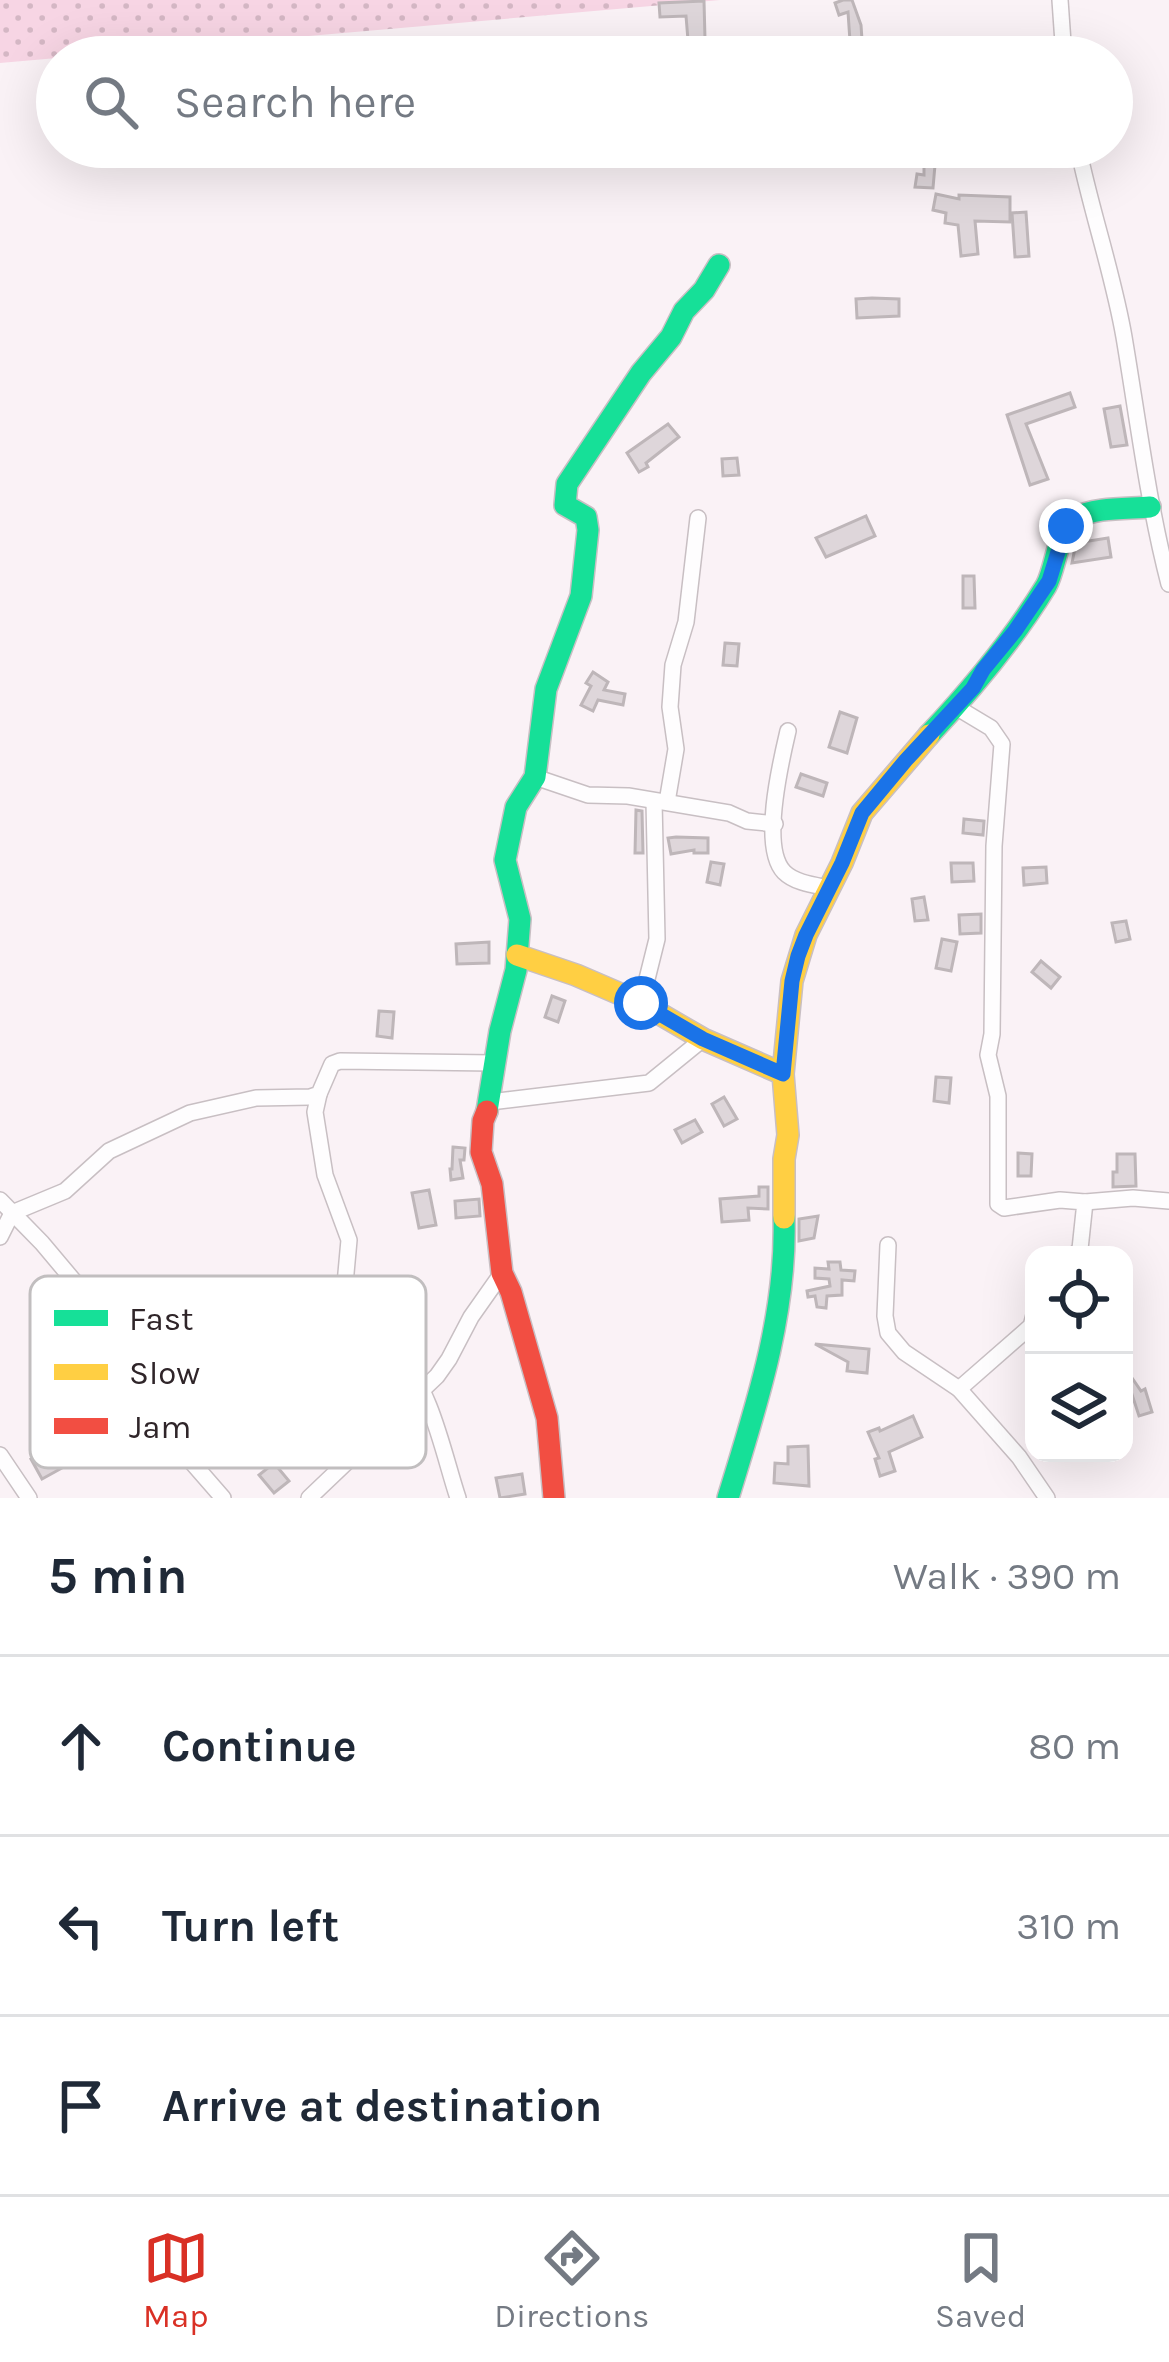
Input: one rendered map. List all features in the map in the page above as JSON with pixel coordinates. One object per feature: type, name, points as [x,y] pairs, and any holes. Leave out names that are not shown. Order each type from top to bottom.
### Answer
[{"type":"street","points":[[1060,0],[1063,36]]},
{"type":"street","points":[[1083,168],[1124,337],[1150,507],[1169,584]]},
{"type":"street","points":[[554,1498],[547,1418],[502,1274],[491,1184],[481,1153],[482,1121],[490,1102],[494,1063],[516,970],[520,919],[506,860],[516,807],[535,777],[547,689],[580,596],[588,530],[586,517],[565,505],[567,484],[719,265]]},
{"type":"street","points":[[728,1498],[764,1380],[785,1258],[788,1135],[783,1074],[792,981],[806,935],[862,813],[956,707],[1015,631],[1049,581],[1066,526],[1091,513],[1150,507]]},
{"type":"street","points":[[641,1003],[657,939],[660,802],[676,748],[670,707],[673,665],[686,622],[698,518]]},
{"type":"street","points":[[956,707],[991,728],[1002,744],[988,1054],[998,1096],[998,1204],[1004,1208],[1060,1200],[1169,1201]]},
{"type":"street","points":[[788,730],[773,799],[775,852],[786,874],[829,887]]},
{"type":"street","points":[[535,777],[588,795],[628,796],[775,824]]},
{"type":"street","points":[[517,956],[641,1003],[703,1039],[783,1074]]},
{"type":"street","points":[[490,1102],[649,1083],[703,1039]]},
{"type":"street","points":[[346,1276],[349,1240],[325,1174],[314,1112],[332,1064],[340,1060],[494,1063]]},
{"type":"street","points":[[6,1207],[64,1191],[109,1151],[190,1113],[256,1098],[319,1094]]},
{"type":"street","points":[[1080,1246],[1084,1202]]},
{"type":"street","points":[[0,1237],[6,1207]]},
{"type":"street","points":[[6,1207],[68,1276]]},
{"type":"street","points":[[888,1245],[887,1333],[904,1352],[959,1389],[1019,1457],[1047,1498]]},
{"type":"street","points":[[426,1387],[502,1274]]},
{"type":"street","points":[[959,1389],[1025,1331]]},
{"type":"street","points":[[426,1400],[458,1498]]},
{"type":"street","points":[[0,1455],[29,1498]]},
{"type":"street","points":[[197,1468],[224,1498]]},
{"type":"street","points":[[309,1498],[341,1468]]},
{"type":"shaded area","points":[[0,0],[720,0],[309,36],[36,36],[36,60],[0,63]]},
{"type":"building","points":[[852,0],[862,36],[850,36],[848,12],[839,15],[835,3]]},
{"type":"building","points":[[704,1],[705,36],[688,36],[686,16],[660,17],[659,3]]},
{"type":"building","points":[[924,168],[935,168],[933,188],[915,187],[917,174],[924,175]]},
{"type":"building","points":[[936,194],[959,199],[959,195],[1010,197],[1010,222],[975,221],[978,254],[961,256],[958,225],[945,223],[946,213],[933,210]]},
{"type":"building","points":[[1026,212],[1029,256],[1015,257],[1012,213]]},
{"type":"building","points":[[856,299],[899,299],[899,316],[857,318]]},
{"type":"building","points":[[1070,393],[1075,407],[1026,424],[1048,479],[1030,485],[1007,415]]},
{"type":"building","points":[[1120,406],[1127,445],[1111,447],[1104,409]]},
{"type":"building","points":[[668,424],[679,437],[639,472],[627,453]]},
{"type":"building","points":[[737,458],[739,475],[723,476],[722,459]]},
{"type":"building","points":[[866,516],[875,536],[826,557],[816,538]]},
{"type":"building","points":[[1108,538],[1111,557],[1072,563],[1076,543]]},
{"type":"building","points":[[963,576],[974,576],[975,608],[963,608]]},
{"type":"building","points":[[725,643],[739,644],[737,666],[723,665]]},
{"type":"building","points":[[593,672],[608,682],[604,690],[625,694],[623,705],[598,700],[593,711],[581,705]]},
{"type":"building","points":[[840,712],[857,718],[847,753],[829,747]]},
{"type":"building","points":[[801,774],[827,783],[823,796],[796,787]]},
{"type":"building","points":[[636,810],[642,811],[643,853],[635,853]]},
{"type":"building","points":[[964,819],[984,821],[983,835],[963,833]]},
{"type":"building","points":[[668,838],[708,838],[708,853],[671,854]]},
{"type":"building","points":[[711,862],[724,864],[720,885],[707,882]]},
{"type":"building","points":[[951,863],[973,863],[974,881],[952,882]]},
{"type":"building","points":[[1046,867],[1047,883],[1024,885],[1023,868]]},
{"type":"building","points":[[924,897],[928,920],[915,921],[912,899]]},
{"type":"building","points":[[981,914],[981,933],[960,934],[959,915]]},
{"type":"building","points":[[1126,921],[1130,939],[1116,942],[1112,923]]},
{"type":"building","points":[[942,939],[957,942],[951,971],[936,968]]},
{"type":"building","points":[[489,942],[489,963],[457,964],[456,944]]},
{"type":"building","points":[[1041,961],[1060,977],[1051,988],[1032,972]]},
{"type":"building","points":[[552,996],[565,1001],[558,1022],[545,1017]]},
{"type":"building","points":[[379,1011],[394,1012],[392,1038],[377,1036]]},
{"type":"building","points":[[936,1077],[951,1078],[949,1103],[934,1101]]},
{"type":"building","points":[[724,1097],[737,1119],[724,1126],[712,1104]]},
{"type":"building","points":[[695,1120],[702,1132],[682,1143],[675,1130]]},
{"type":"building","points":[[453,1147],[465,1148],[464,1160],[460,1160],[463,1178],[451,1180],[450,1169]]},
{"type":"building","points":[[1018,1153],[1032,1154],[1031,1176],[1018,1176]]},
{"type":"building","points":[[1117,1154],[1135,1154],[1136,1186],[1113,1187]]},
{"type":"building","points":[[759,1187],[768,1187],[768,1209],[748,1208],[749,1220],[722,1222],[720,1199],[759,1196]]},
{"type":"building","points":[[429,1190],[436,1225],[419,1228],[412,1193]]},
{"type":"building","points":[[479,1199],[480,1216],[456,1218],[455,1201]]},
{"type":"building","points":[[818,1216],[814,1238],[799,1241],[799,1219]]},
{"type":"building","points":[[828,1262],[840,1262],[841,1270],[855,1271],[854,1281],[842,1280],[842,1295],[827,1296],[826,1308],[817,1307],[815,1296],[808,1297],[807,1291],[830,1286],[829,1279],[815,1278],[815,1268],[829,1269]]},
{"type":"building","points":[[815,1344],[869,1349],[867,1373],[847,1371],[848,1362]]},
{"type":"building","points":[[1133,1379],[1141,1391],[1145,1389],[1152,1412],[1139,1416]]},
{"type":"building","points":[[913,1416],[922,1437],[889,1452],[895,1471],[880,1476],[875,1459],[879,1458],[868,1432]]},
{"type":"building","points":[[808,1446],[809,1486],[774,1483],[775,1463],[788,1464],[788,1447]]},
{"type":"building","points":[[36,1468],[62,1468],[42,1479]]},
{"type":"building","points":[[278,1468],[289,1481],[274,1493],[259,1475]]},
{"type":"building","points":[[522,1474],[525,1494],[500,1498],[496,1478]]},
{"type":"traffic: fast","points":[[487,1111],[516,970],[520,919],[505,860],[516,807],[535,777],[546,689],[581,596],[588,530],[586,517],[565,505],[567,484],[719,265]]},
{"type":"traffic: fast","points":[[929,735],[991,664],[1033,606],[1049,579],[1069,523],[1092,512],[1150,507]]},
{"type":"traffic: fast","points":[[728,1498],[775,1325],[784,1218]]},
{"type":"traffic: slow","points":[[783,1074],[792,981],[806,935],[862,813],[929,735]]},
{"type":"traffic: slow","points":[[517,955],[641,1003],[703,1039],[783,1074],[788,1135],[784,1218]]},
{"type":"traffic: jam","points":[[487,1111],[481,1152],[492,1184],[502,1273],[547,1418],[554,1498]]},
{"type":"route","points":[[641,1003],[703,1039],[783,1074],[798,956],[862,813],[973,688],[1015,631],[1049,581],[1066,526]]}]
